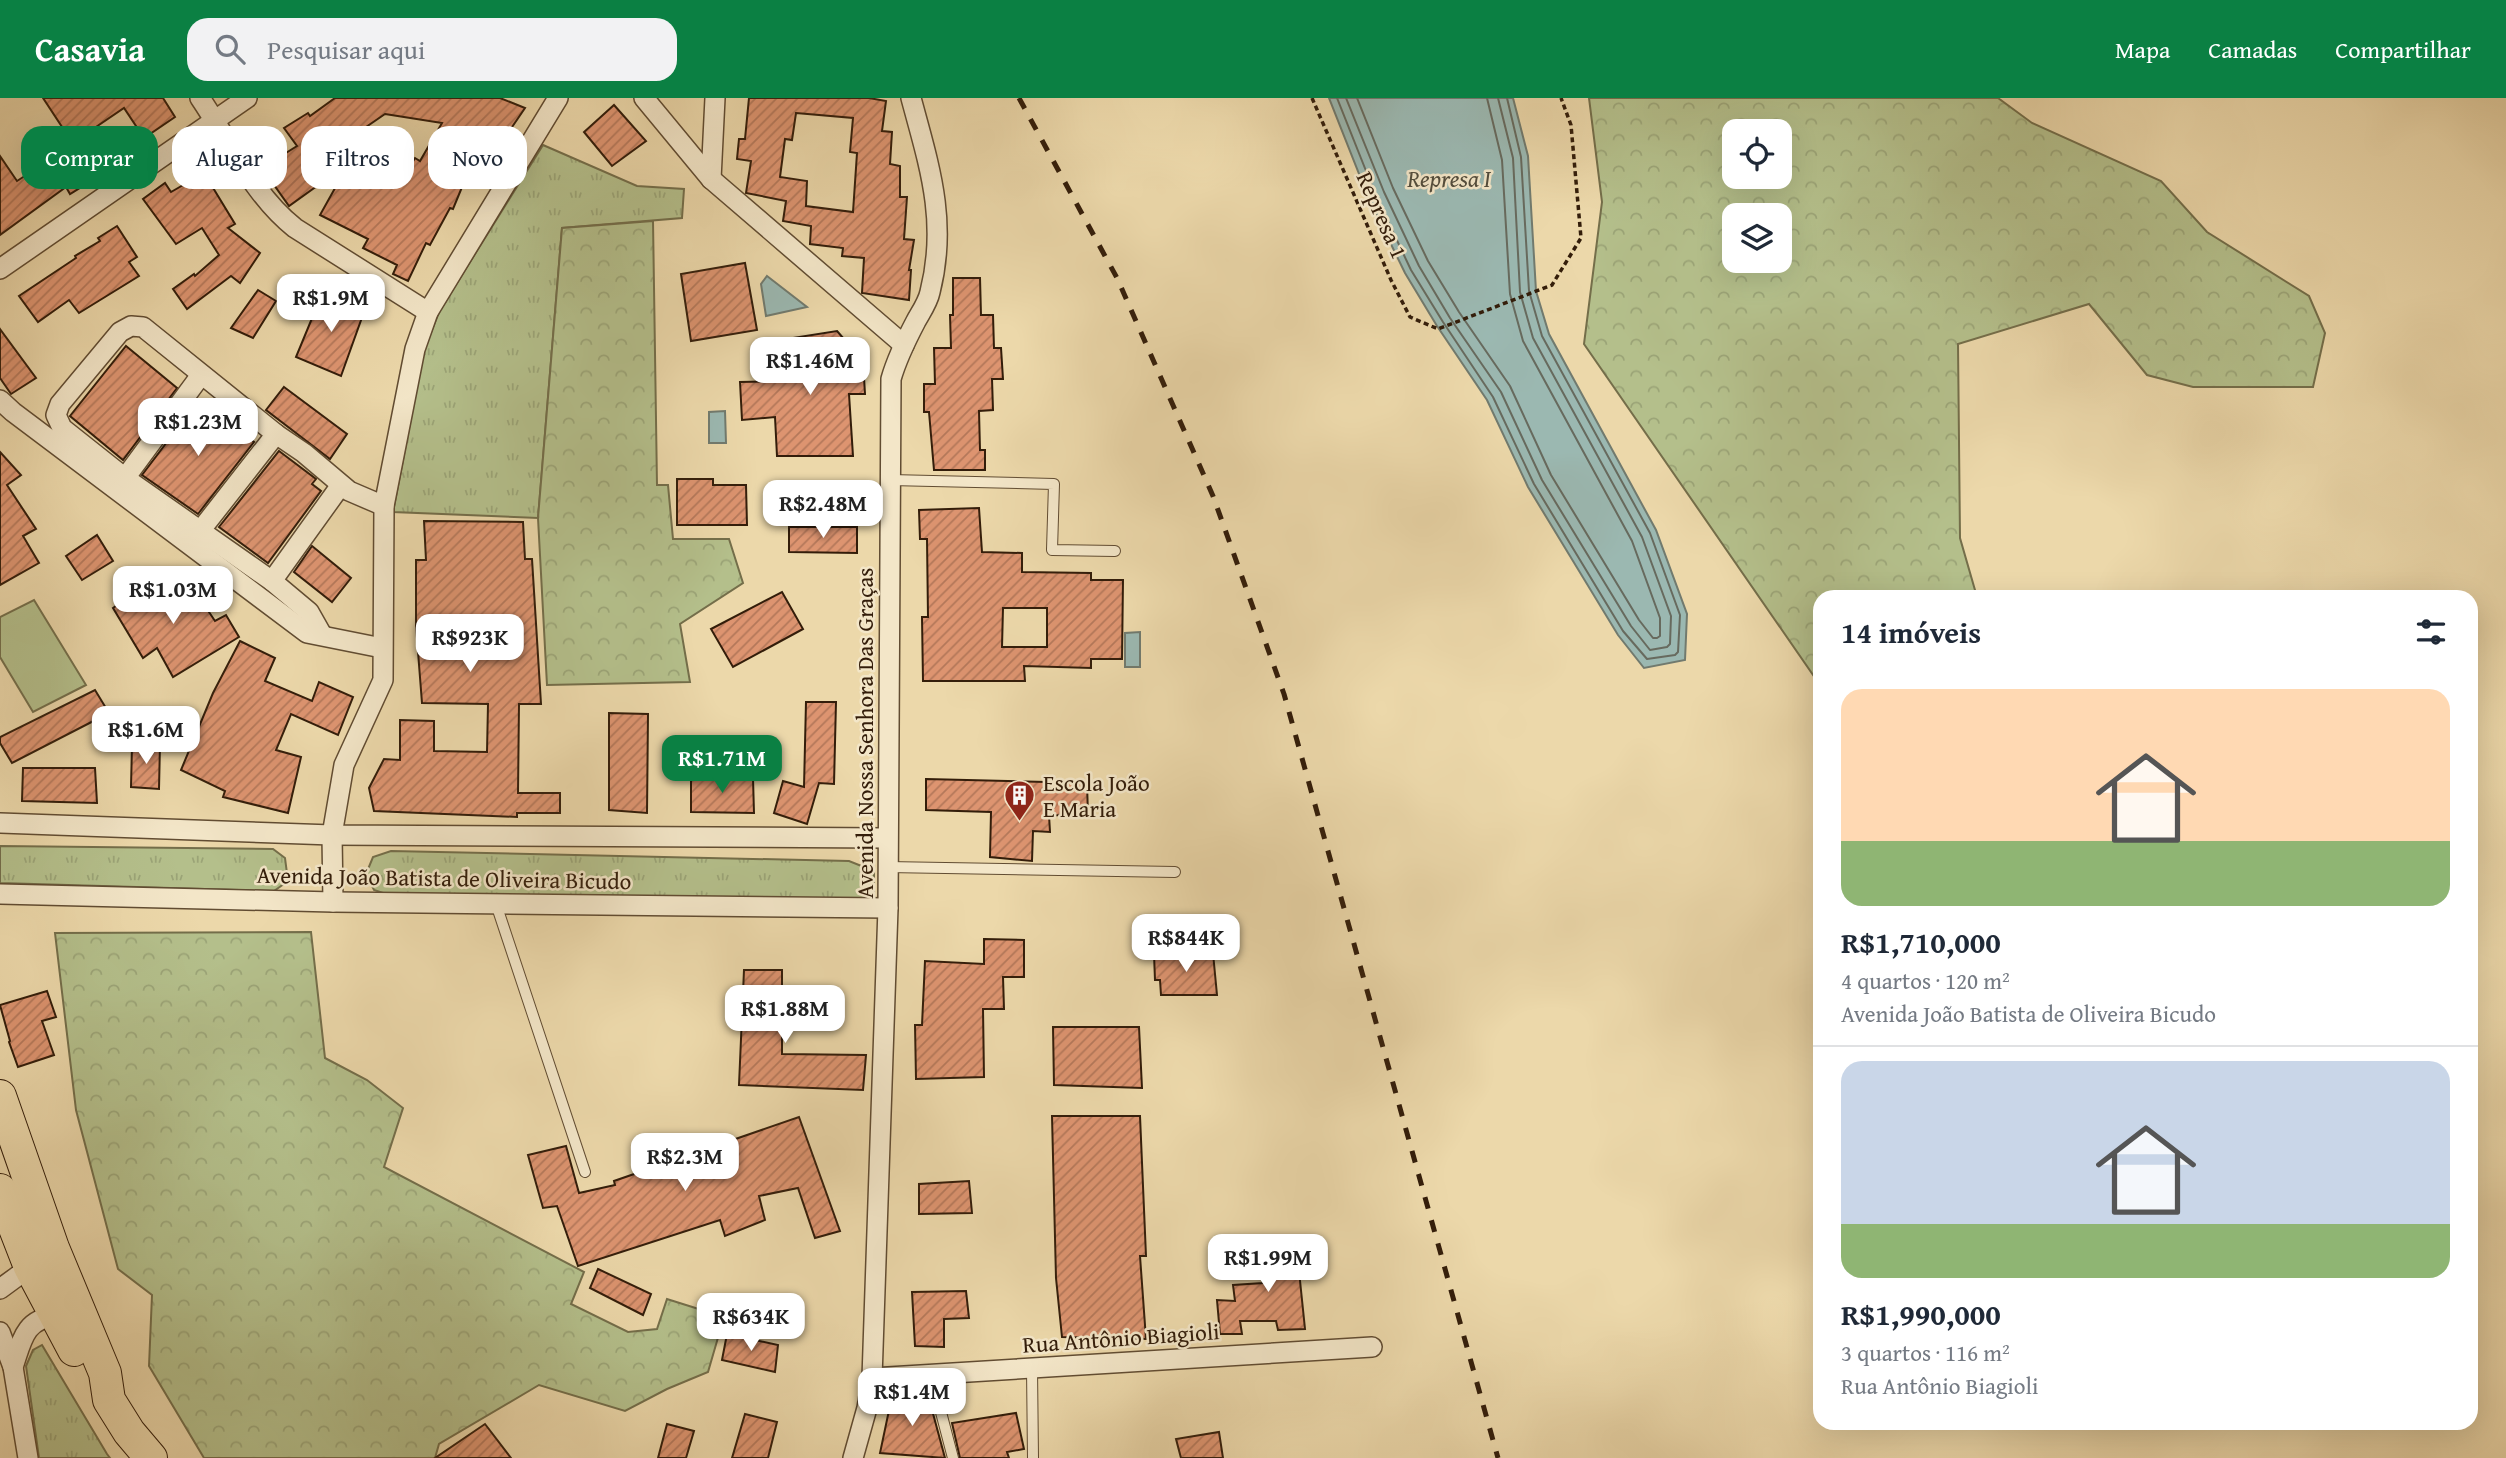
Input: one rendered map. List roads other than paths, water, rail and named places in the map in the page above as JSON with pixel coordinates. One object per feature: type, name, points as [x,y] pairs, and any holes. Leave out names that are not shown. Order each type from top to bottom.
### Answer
[{"type":"main road","points":[[0,1096],[58,1261],[105,1373],[109,1400]]},
{"type":"main road","points":[[0,1190],[30,1267],[78,1357],[129,1432],[151,1458]]},
{"type":"street","points":[[200,98],[278,215],[428,312]]},
{"type":"street","points":[[0,270],[247,98]]},
{"type":"street","points":[[333,902],[331,835],[344,765],[383,680],[384,506],[415,349],[428,312],[558,98]]},
{"type":"street","points":[[644,98],[711,179],[904,345]]},
{"type":"street","points":[[711,179],[715,98]]},
{"type":"street","name":"Avenida Nossa Senhora Das Graças","points":[[853,1458],[872,1378],[888,908],[891,379],[904,345],[930,294],[937,246],[938,209],[911,98]]},
{"type":"street","points":[[322,635],[309,612],[272,581],[125,478],[62,428],[56,415],[60,404],[120,332],[131,326],[143,327],[349,491],[384,506]]},
{"type":"street","points":[[125,478],[201,375]]},
{"type":"street","points":[[0,400],[307,633],[382,648]]},
{"type":"street","points":[[201,531],[276,434]]},
{"type":"street","points":[[272,581],[341,485]]},
{"type":"street","name":"Avenida João Batista de Oliveira Bicudo","points":[[0,823],[331,835],[887,838]]},
{"type":"street","name":"Avenida João Batista de Oliveira Bicudo","points":[[0,894],[333,902],[888,908]]},
{"type":"street","points":[[0,1289],[30,1267]]},
{"type":"street","points":[[13,1367],[29,1328],[36,1320],[56,1316]]},
{"type":"street","points":[[0,1332],[13,1367],[28,1458]]},
{"type":"street","name":"Rua Antônio Biagioli","points":[[872,1378],[1372,1347]]},
{"type":"lane","points":[[889,480],[1054,484],[1052,550],[1115,551]]},
{"type":"lane","points":[[887,867],[1175,872]]},
{"type":"lane","points":[[496,904],[585,1172]]},
{"type":"lane","points":[[1032,1368],[1033,1458]]},
{"type":"lane","points":[[931,1374],[953,1458]]},
{"type":"water","name":"Represa I","points":[[1329,98],[1513,98],[1528,156],[1536,291],[1549,334],[1656,530],[1687,614],[1685,660],[1644,668],[1618,635],[1528,487],[1487,400],[1405,273],[1369,199]]},
{"type":"water","points":[[767,276],[807,307],[766,316],[761,284]]},
{"type":"water","points":[[725,411],[726,443],[709,443],[709,412]]},
{"type":"water","points":[[1140,632],[1140,667],[1125,667],[1125,633]]},
{"type":"railway","points":[[1019,98],[1117,278],[1213,496],[1284,694],[1498,1458]]},
{"type":"place","name":"Escola João E Maria","points":[[1020,823]]}]
